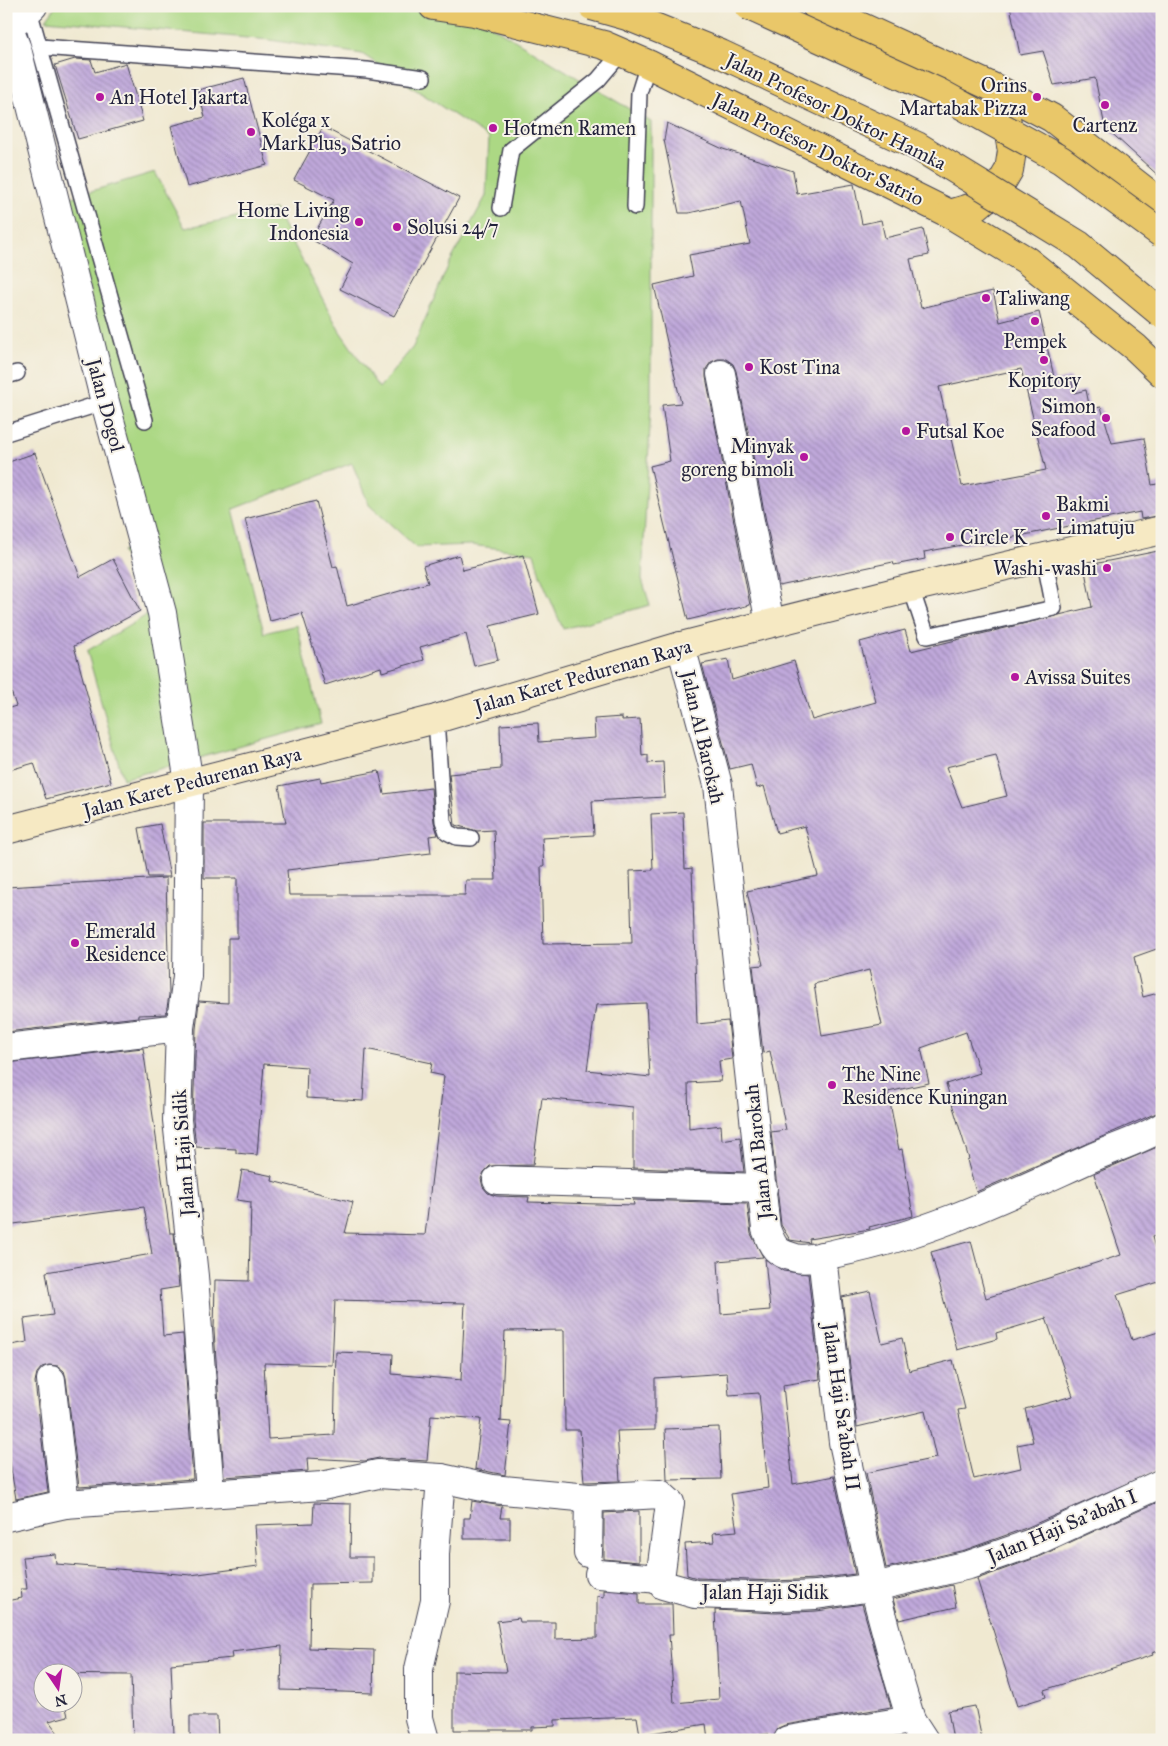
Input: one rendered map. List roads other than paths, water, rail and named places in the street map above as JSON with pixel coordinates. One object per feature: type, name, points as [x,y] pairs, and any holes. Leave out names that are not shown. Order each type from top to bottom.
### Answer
[{"type":"main road","name":"Jalan Profesor Doktor Satrio","points":[[433,6],[474,12],[604,45],[648,64],[950,214],[1026,260],[1136,348],[1162,373]]},
{"type":"main road","name":"Jalan Profesor Doktor Hamka","points":[[592,6],[627,16],[721,54],[917,146],[1078,245],[1162,314]]},
{"type":"main road","points":[[749,6],[940,93],[1061,160],[1162,234]]},
{"type":"main road","points":[[816,6],[1001,91],[1052,118],[1161,202]]},
{"type":"main road","points":[[950,214],[977,206],[999,187],[1009,170],[1012,151],[1001,91]]},
{"type":"street","points":[[16,42],[31,8]]},
{"type":"street","name":"Jalan Dogol","points":[[16,42],[105,402],[162,613],[189,783]]},
{"type":"street","points":[[721,374],[770,623]]},
{"type":"street","name":"Jalan Karet Pedurenan Raya","points":[[6,830],[436,719],[681,646],[911,588],[1162,530]]},
{"type":"street","name":"Jalan Al Barokah","points":[[681,646],[718,786],[766,1228],[773,1246],[780,1253],[798,1258],[822,1256],[870,1246],[954,1220],[1146,1136],[1162,1127]]},
{"type":"street","name":"Jalan Haji Sidik","points":[[189,783],[187,976],[180,1028],[176,1120],[194,1285],[210,1493]]},
{"type":"street","points":[[6,1048],[180,1028]]},
{"type":"street","points":[[497,1180],[762,1188]]},
{"type":"street","name":"Jalan Haji Sa'abah II","points":[[822,1256],[843,1442],[874,1587],[917,1730]]},
{"type":"street","points":[[50,1380],[65,1504]]},
{"type":"street","points":[[6,1517],[65,1504],[322,1486],[378,1474],[441,1478],[492,1489],[589,1498],[660,1494],[670,1503],[660,1579]]},
{"type":"street","points":[[425,1740],[418,1718],[419,1669],[435,1601],[441,1478]]},
{"type":"street","name":"Jalan Haji Sa'abah I","points":[[874,1587],[969,1564],[1032,1544],[1162,1483]]},
{"type":"street","name":"Jalan Haji Sidik","points":[[589,1498],[594,1563],[660,1579],[663,1585],[704,1594],[775,1597],[816,1595],[874,1587]]},
{"type":"street","points":[[788,1740],[917,1730]]},
{"type":"lane","points":[[145,420],[16,42],[367,70],[423,78]]},
{"type":"lane","points":[[501,208],[511,150],[598,80],[621,53]]},
{"type":"lane","points":[[635,207],[639,93],[648,64]]},
{"type":"lane","points":[[6,433],[105,402]]},
{"type":"lane","points":[[911,588],[926,636],[1054,608],[1044,557]]},
{"type":"lane","points":[[436,719],[443,821],[447,832],[457,837],[470,838]]},
{"type":"place","name":"An Hotel Jakarta","points":[[100,97]]},
{"type":"place","name":"Orins Martabak Pizza","points":[[1037,97]]},
{"type":"place","name":"Cartenz","points":[[1105,105]]},
{"type":"place","name":"Hotmen Ramen","points":[[493,128]]},
{"type":"place","name":"Koléga x MarkPlus, Satrio","points":[[251,132]]},
{"type":"place","name":"Home Living Indonesia","points":[[359,222]]},
{"type":"place","name":"Solusi 24/7","points":[[397,227]]},
{"type":"place","name":"Taliwang","points":[[986,298]]},
{"type":"place","name":"Pempek","points":[[1035,321]]},
{"type":"place","name":"Kopitory","points":[[1044,360]]},
{"type":"place","name":"Kost Tina","points":[[749,367]]},
{"type":"place","name":"Simon Seafood","points":[[1106,418]]},
{"type":"place","name":"Futsal Koe","points":[[906,431]]},
{"type":"place","name":"Minyak goreng bimoli","points":[[804,457]]},
{"type":"place","name":"Bakmi Limatuju","points":[[1046,516]]},
{"type":"place","name":"Circle K","points":[[950,537]]},
{"type":"place","name":"Washi-washi","points":[[1107,568]]},
{"type":"place","name":"Avissa Suites","points":[[1015,677]]},
{"type":"place","name":"Emerald Residence","points":[[75,943]]},
{"type":"place","name":"The Nine Residence Kuningan","points":[[832,1085]]}]
